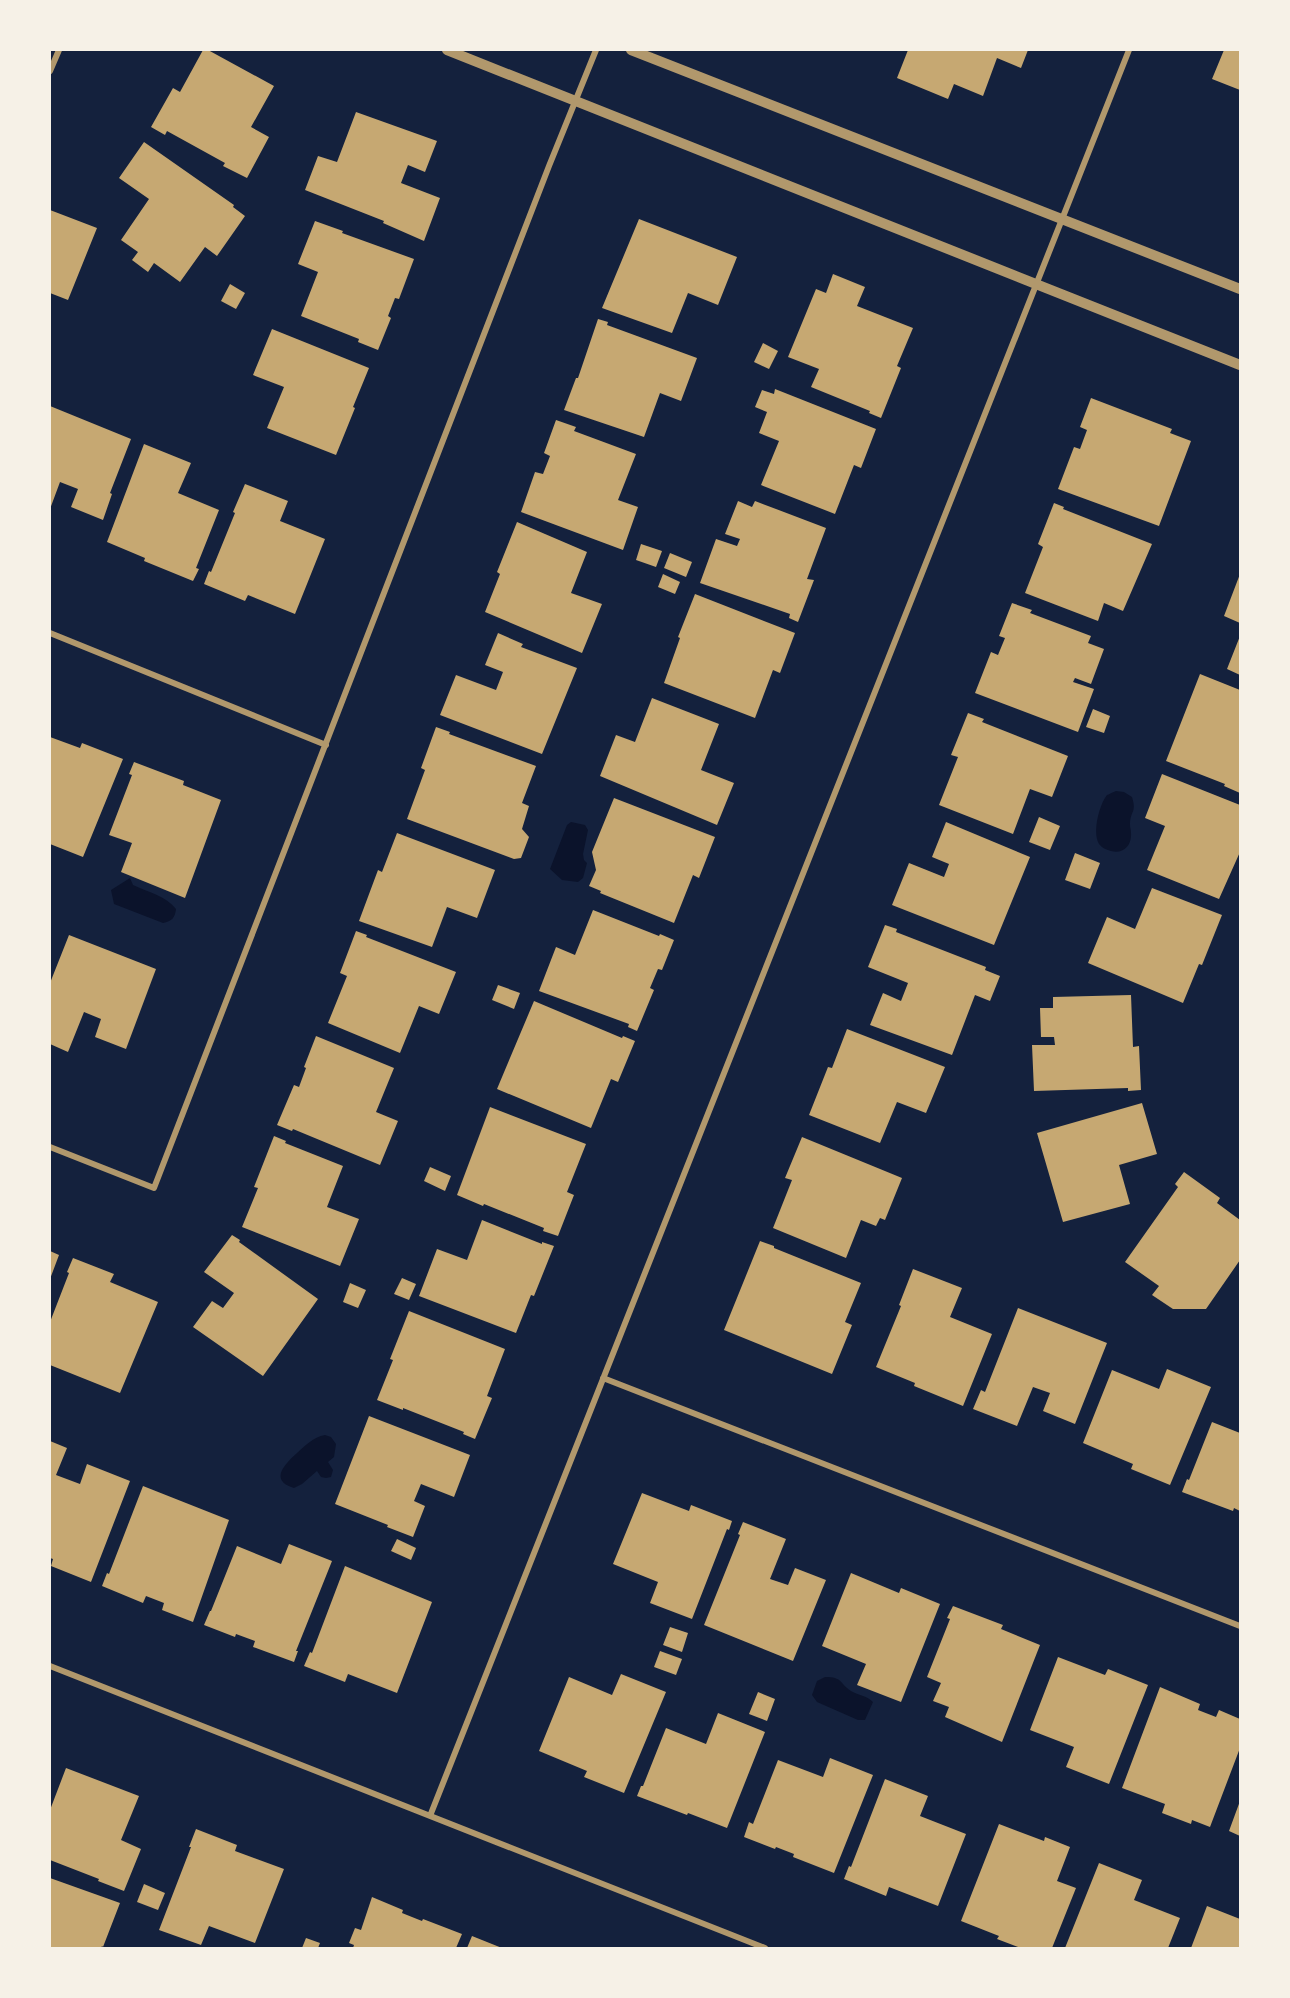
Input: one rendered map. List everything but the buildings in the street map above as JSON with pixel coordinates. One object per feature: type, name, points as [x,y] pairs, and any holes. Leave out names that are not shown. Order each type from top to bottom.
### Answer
[{"type":"street","points":[[50,71],[59,50]]},
{"type":"street","points":[[447,50],[576,99],[1240,365]]},
{"type":"street","points":[[50,1147],[154,1188],[596,50]]},
{"type":"street","points":[[631,50],[1240,289]]},
{"type":"street","points":[[430,1816],[1129,50]]},
{"type":"street","points":[[50,633],[326,745]]},
{"type":"street","points":[[603,1378],[1240,1626]]},
{"type":"street","points":[[50,1666],[765,1948]]},
{"type":"water","points":[[1116,791],[1124,792],[1132,797],[1134,809],[1130,820],[1130,842],[1123,850],[1115,852],[1100,845],[1096,833],[1097,819],[1104,800],[1107,795]]},
{"type":"water","points":[[571,822],[585,825],[588,830],[583,854],[587,863],[583,878],[578,882],[562,880],[550,869],[567,825]]},
{"type":"water","points":[[130,878],[133,885],[172,905],[176,909],[172,919],[163,923],[114,904],[111,890]]},
{"type":"water","points":[[325,1435],[331,1437],[336,1444],[334,1457],[328,1462],[333,1470],[331,1477],[321,1477],[317,1471],[294,1488],[286,1485],[281,1477],[284,1467],[310,1442]]},
{"type":"water","points":[[825,1677],[838,1679],[851,1691],[873,1702],[865,1720],[858,1720],[817,1702],[812,1695],[817,1681]]}]
